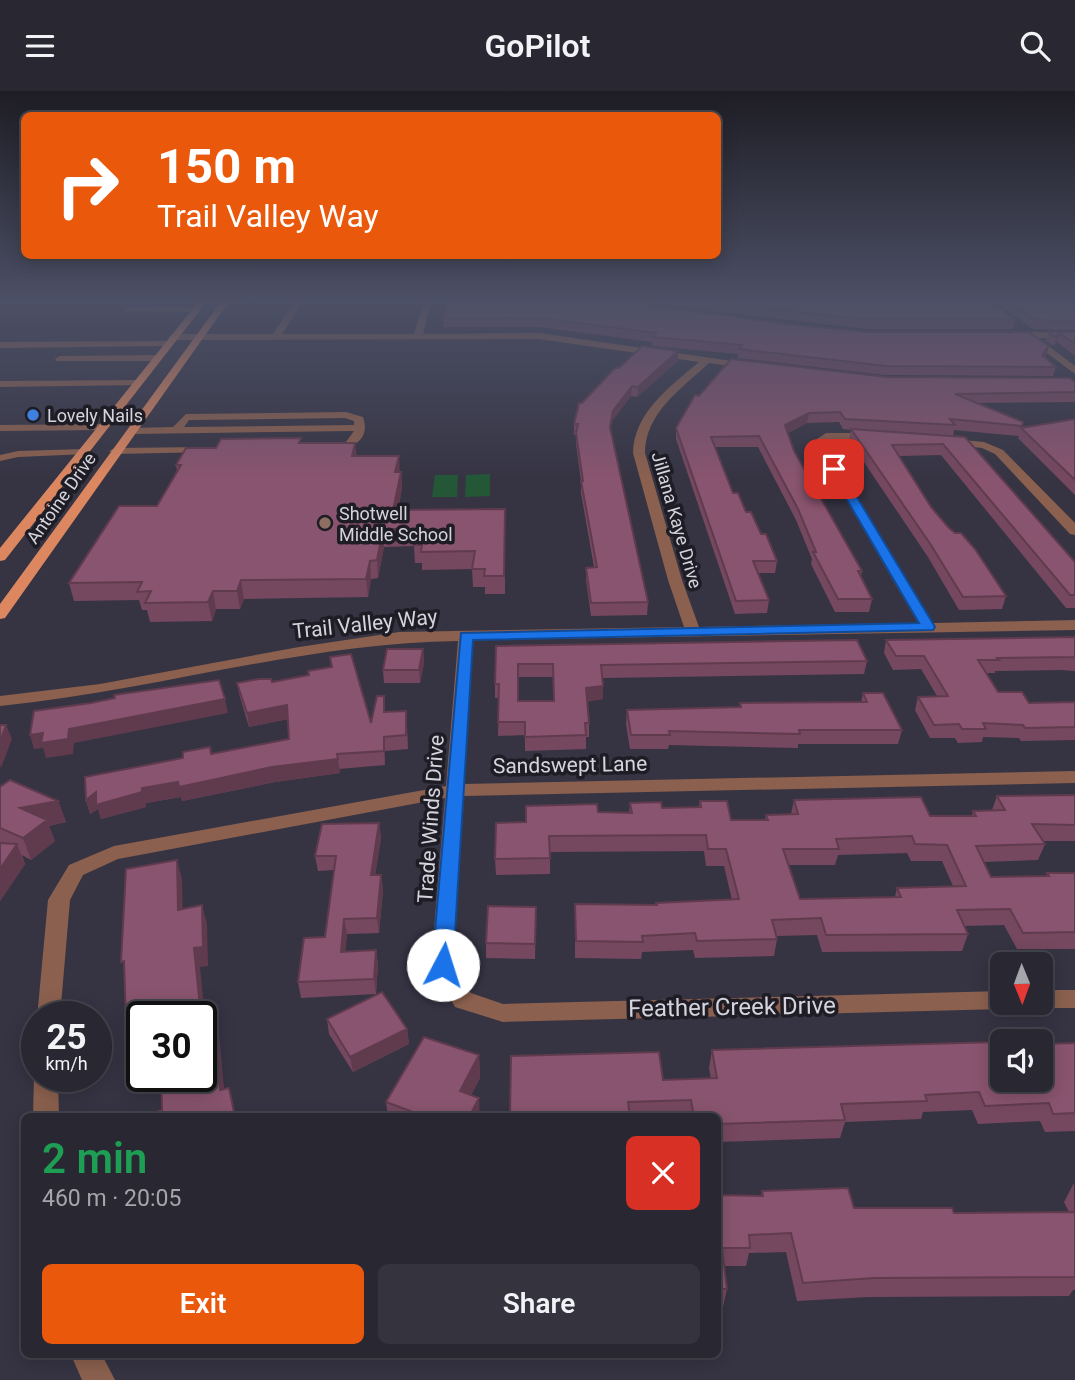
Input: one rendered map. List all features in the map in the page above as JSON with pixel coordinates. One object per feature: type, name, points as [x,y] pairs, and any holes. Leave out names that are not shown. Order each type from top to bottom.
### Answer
[{"type":"main road","name":"Antoine Drive","points":[[0,557],[155,360]]},
{"type":"main road","name":"Antoine Drive","points":[[0,615],[182,360]]},
{"type":"main road","points":[[83,452],[115,451]]},
{"type":"street","name":"Jillana Kaye Drive","points":[[693,631],[674,580],[639,453],[638,439],[652,413],[707,360]]},
{"type":"street","points":[[708,360],[760,367]]},
{"type":"street","points":[[1061,360],[1075,371]]},
{"type":"street","points":[[0,383],[137,382]]},
{"type":"street","points":[[132,431],[176,430],[186,417],[346,415],[359,419],[361,428],[358,439],[349,446],[322,448]]},
{"type":"street","points":[[0,428],[101,427]]},
{"type":"street","points":[[893,437],[851,434],[826,436],[821,441],[821,446],[928,627]]},
{"type":"street","points":[[935,440],[984,445],[999,452],[1075,531]]},
{"type":"street","points":[[115,451],[225,450]]},
{"type":"street","points":[[0,458],[18,454],[83,452]]},
{"type":"street","name":"Trail Valley Way","points":[[0,701],[75,693],[338,644],[399,637],[1075,625]]},
{"type":"street","name":"Trade Winds Drive","points":[[463,1000],[443,965],[466,636]]},
{"type":"street","name":"Sandswept Lane","points":[[50,1001],[59,900],[76,870],[114,853],[457,790],[1075,776]]},
{"type":"street","points":[[1054,999],[1075,999]]},
{"type":"street","name":"Feather Creek Drive","points":[[463,1000],[503,1013],[990,1000]]},
{"type":"street","points":[[46,1092],[46,1113]]},
{"type":"street","points":[[88,1358],[99,1380]]},
{"type":"green space","points":[[490,474],[490,496],[465,497],[466,475]]},
{"type":"green space","points":[[435,475],[458,475],[457,497],[432,497]]},
{"type":"building","points":[[627,360],[668,360],[638,387],[632,386],[613,411],[610,427],[648,602],[591,603],[586,568],[597,567],[581,481],[576,433],[578,424],[574,424],[579,403],[615,368],[619,368]]},
{"type":"building","points":[[730,360],[886,377],[1070,378],[1075,382],[1075,392],[955,394],[1023,422],[1022,426],[950,419],[955,425],[845,419],[840,412],[809,413],[785,425],[794,451],[862,571],[858,571],[872,599],[838,599],[813,552],[816,552],[798,509],[759,436],[711,437],[733,493],[738,493],[746,512],[751,512],[761,534],[766,534],[777,561],[753,561],[769,600],[736,601],[676,428],[695,395],[699,396]]},
{"type":"building","points":[[835,360],[1048,360],[1056,367],[886,366]]},
{"type":"building","points":[[1075,419],[1075,480],[1021,428]]},
{"type":"building","points":[[851,429],[965,437],[1075,562],[1075,595],[1070,595],[943,444],[892,445],[931,507],[948,527],[955,533],[961,533],[975,549],[1006,596],[963,597],[931,545]]},
{"type":"building","points":[[301,438],[299,443],[355,443],[352,456],[399,456],[395,472],[401,472],[393,510],[505,509],[504,576],[484,576],[485,569],[472,569],[475,551],[421,552],[422,545],[414,545],[416,529],[383,529],[377,560],[370,561],[366,579],[241,580],[237,591],[213,591],[208,602],[145,603],[151,591],[137,592],[142,582],[69,583],[119,506],[157,506],[181,465],[176,465],[186,448],[216,448],[221,439]]},
{"type":"building","points":[[1075,637],[1075,657],[978,660],[998,692],[1022,692],[1029,703],[1075,702],[1075,727],[1025,728],[1023,725],[983,723],[986,729],[962,729],[959,724],[934,725],[918,697],[948,696],[924,656],[896,656],[886,640]]},
{"type":"building","points":[[857,640],[867,661],[601,665],[603,686],[586,688],[589,723],[585,723],[586,735],[525,737],[525,722],[498,722],[496,646]],"holes":[[[518,664],[553,664],[554,701],[518,701]]]},
{"type":"building","points":[[387,649],[423,649],[419,670],[383,670]]},
{"type":"building","points":[[351,654],[371,723],[377,696],[384,696],[384,712],[406,711],[406,735],[384,737],[384,751],[337,754],[338,759],[272,767],[179,787],[178,782],[142,788],[142,792],[96,805],[96,792],[86,800],[85,777],[183,758],[183,752],[210,747],[211,754],[289,739],[287,705],[247,713],[237,683],[259,679],[271,679],[272,682],[309,675],[308,671],[332,667],[330,657]]},
{"type":"building","points":[[219,680],[225,699],[69,729],[68,739],[41,743],[43,733],[30,735],[34,711],[91,703],[115,698],[114,695]]},
{"type":"building","points":[[863,693],[883,693],[902,730],[799,730],[800,734],[669,731],[670,735],[631,735],[627,710],[741,707],[740,703],[867,702]]},
{"type":"building","points":[[0,725],[6,725],[0,742]]},
{"type":"building","points":[[10,780],[58,801],[20,808],[47,820],[23,838],[0,828],[0,787]]},
{"type":"building","points":[[1075,795],[1075,825],[1032,824],[1045,844],[976,846],[991,877],[1075,873],[1075,932],[1023,933],[1010,909],[957,910],[968,934],[826,935],[821,918],[772,920],[777,939],[697,941],[695,933],[642,936],[643,942],[576,941],[575,904],[657,905],[656,903],[739,899],[726,849],[708,849],[706,835],[549,836],[550,858],[495,859],[496,823],[526,822],[526,806],[597,804],[598,812],[632,813],[630,803],[661,802],[662,808],[701,807],[700,801],[727,801],[731,820],[768,820],[766,815],[798,814],[794,800],[921,797],[930,816],[976,816],[973,811],[1005,810],[997,796]],"holes":[[[912,836],[915,844],[947,845],[966,886],[897,888],[901,897],[800,899],[783,849],[839,849],[836,839]]]},
{"type":"building","points":[[379,823],[371,875],[381,875],[377,918],[344,919],[341,952],[376,950],[374,979],[298,982],[304,938],[325,937],[336,856],[315,856],[322,824]]},
{"type":"building","points":[[0,843],[17,844],[0,869]]},
{"type":"building","points":[[177,860],[178,910],[202,905],[203,947],[194,948],[199,1001],[126,1001],[126,1020],[124,961],[121,962],[126,869]]},
{"type":"building","points":[[488,906],[536,907],[535,944],[486,943]]},
{"type":"building","points":[[382,992],[407,1029],[350,1057],[327,1019]]},
{"type":"building","points":[[424,1037],[479,1055],[460,1091],[479,1098],[471,1113],[415,1113],[386,1102]]},
{"type":"building","points":[[990,1042],[990,1092],[1053,1092],[1053,1044],[1075,1043],[1075,1113],[1053,1114],[1049,1103],[985,1106],[979,1092],[925,1095],[927,1101],[841,1104],[845,1120],[721,1124],[721,1113],[693,1113],[691,1100],[628,1102],[629,1113],[510,1113],[511,1056],[659,1052],[663,1080],[717,1078],[712,1050]]},
{"type":"building","points":[[217,1052],[220,1090],[229,1088],[234,1113],[153,1113],[162,1110],[161,1092],[217,1092]]},
{"type":"building","points":[[848,1188],[854,1208],[952,1208],[954,1213],[1075,1212],[1075,1277],[874,1278],[803,1283],[791,1233],[749,1235],[750,1248],[722,1248],[727,1289],[721,1289],[721,1195],[763,1196],[762,1191]]},
{"type":"place","name":"Lovely Nails","points":[[33,415]]},
{"type":"place","name":"Shotwell Middle School","points":[[325,523]]},
{"type":"route","points":[[443,965],[466,636],[928,627],[834,469]]}]
